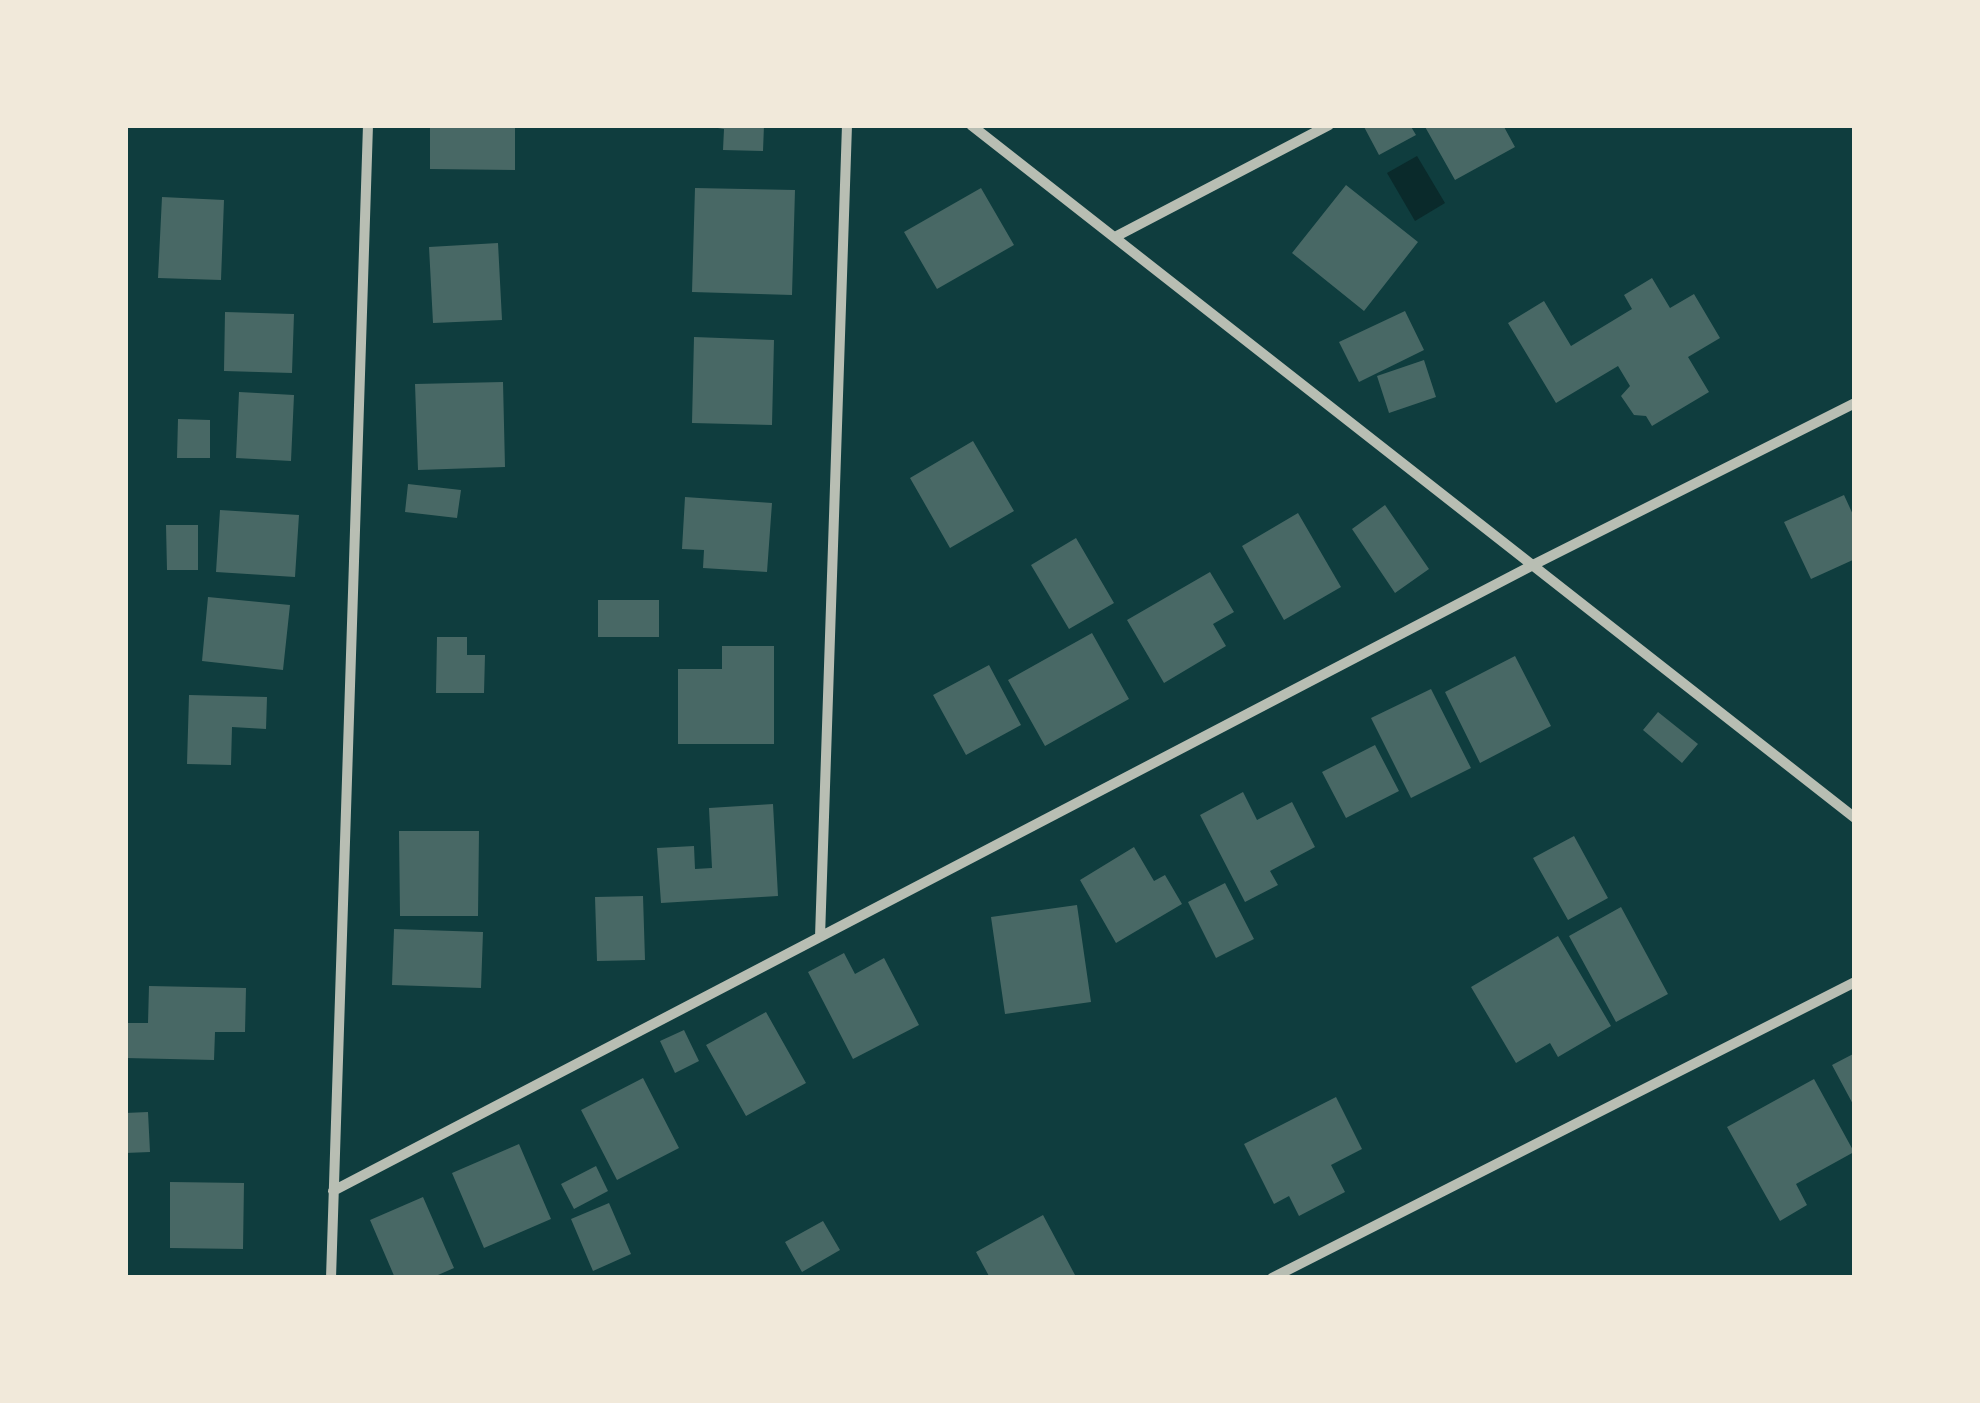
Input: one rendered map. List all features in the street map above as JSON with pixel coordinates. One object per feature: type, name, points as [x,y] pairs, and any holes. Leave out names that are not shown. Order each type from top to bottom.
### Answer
[{"type":"street","points":[[330,1278],[368,125]]},
{"type":"street","points":[[820,937],[847,125]]},
{"type":"street","points":[[971,125],[1855,818]]},
{"type":"street","points":[[1115,236],[1329,125]]},
{"type":"street","points":[[334,1191],[1533,565],[1855,403]]},
{"type":"street","points":[[1272,1278],[1855,982]]},
{"type":"water","points":[[1417,156],[1445,203],[1415,221],[1387,173]]},
{"type":"building","points":[[430,125],[515,125],[515,170],[430,169]]},
{"type":"building","points":[[699,125],[764,125],[763,151],[723,150],[724,129]]},
{"type":"building","points":[[1363,125],[1410,125],[1416,135],[1379,155]]},
{"type":"building","points":[[1424,125],[1503,125],[1515,147],[1455,180]]},
{"type":"building","points":[[1346,185],[1418,242],[1364,311],[1292,253]]},
{"type":"building","points":[[695,188],[795,190],[792,295],[692,292]]},
{"type":"building","points":[[981,188],[1014,245],[937,289],[904,232]]},
{"type":"building","points":[[162,197],[224,200],[221,280],[158,278]]},
{"type":"building","points":[[498,243],[502,320],[433,323],[429,247]]},
{"type":"building","points":[[1652,278],[1670,308],[1694,294],[1720,338],[1688,357],[1709,392],[1652,426],[1646,416],[1634,415],[1621,396],[1630,386],[1618,366],[1556,403],[1508,323],[1544,301],[1571,346],[1632,309],[1624,295]]},
{"type":"building","points":[[1405,311],[1424,350],[1359,382],[1339,342]]},
{"type":"building","points":[[225,312],[294,314],[292,373],[224,371]]},
{"type":"building","points":[[694,337],[774,340],[772,425],[692,423]]},
{"type":"building","points":[[1424,360],[1436,397],[1389,413],[1377,376]]},
{"type":"building","points":[[503,382],[505,467],[418,470],[415,384]]},
{"type":"building","points":[[239,392],[294,395],[291,461],[236,458]]},
{"type":"building","points":[[178,419],[210,420],[210,458],[177,458]]},
{"type":"building","points":[[973,441],[1014,511],[950,548],[910,478]]},
{"type":"building","points":[[408,484],[461,490],[457,518],[405,512]]},
{"type":"building","points":[[1844,495],[1855,519],[1855,559],[1811,579],[1784,522]]},
{"type":"building","points":[[685,497],[772,503],[767,572],[703,568],[704,550],[682,549]]},
{"type":"building","points":[[1385,505],[1429,569],[1395,593],[1352,529]]},
{"type":"building","points":[[220,510],[299,515],[295,577],[216,572]]},
{"type":"building","points":[[1298,513],[1341,587],[1284,620],[1242,546]]},
{"type":"building","points":[[166,525],[198,525],[198,570],[167,570]]},
{"type":"building","points":[[1076,538],[1114,603],[1069,629],[1031,565]]},
{"type":"building","points":[[1210,572],[1234,612],[1213,624],[1226,646],[1164,683],[1127,620]]},
{"type":"building","points":[[208,597],[290,605],[283,670],[202,661]]},
{"type":"building","points":[[598,600],[659,600],[659,637],[598,637]]},
{"type":"building","points":[[1092,633],[1129,699],[1045,746],[1008,680]]},
{"type":"building","points":[[437,637],[467,637],[467,655],[485,655],[484,693],[436,693]]},
{"type":"building","points":[[722,646],[774,646],[774,744],[678,744],[678,669],[722,669]]},
{"type":"building","points":[[1515,656],[1551,726],[1480,763],[1445,692]]},
{"type":"building","points":[[989,665],[1021,725],[966,755],[933,695]]},
{"type":"building","points":[[1431,689],[1471,768],[1411,798],[1371,718]]},
{"type":"building","points":[[189,695],[267,697],[266,729],[232,727],[231,765],[187,764]]},
{"type":"building","points":[[1658,712],[1698,744],[1682,763],[1643,730]]},
{"type":"building","points":[[1375,745],[1399,791],[1346,818],[1322,772]]},
{"type":"building","points":[[1243,792],[1257,820],[1292,802],[1315,847],[1270,871],[1278,885],[1245,902],[1200,815]]},
{"type":"building","points":[[773,804],[778,896],[661,903],[657,848],[694,846],[695,869],[712,868],[709,808]]},
{"type":"building","points":[[399,831],[479,831],[478,916],[400,916]]},
{"type":"building","points":[[1574,836],[1608,898],[1568,920],[1533,858]]},
{"type":"building","points":[[1134,847],[1154,881],[1165,875],[1182,904],[1116,943],[1080,880]]},
{"type":"building","points":[[1225,883],[1254,939],[1216,958],[1188,902]]},
{"type":"building","points":[[643,896],[645,960],[597,961],[595,897]]},
{"type":"building","points":[[1077,905],[1091,1002],[1005,1014],[991,917]]},
{"type":"building","points":[[1621,907],[1668,994],[1616,1022],[1569,936]]},
{"type":"building","points":[[394,929],[483,932],[481,988],[392,985]]},
{"type":"building","points":[[1558,936],[1611,1026],[1558,1057],[1550,1043],[1516,1063],[1471,987]]},
{"type":"building","points":[[844,953],[855,974],[884,958],[919,1025],[853,1059],[808,972]]},
{"type":"building","points":[[149,986],[246,988],[245,1032],[215,1032],[214,1060],[125,1058],[125,1023],[148,1023]]},
{"type":"building","points":[[766,1012],[806,1083],[746,1116],[706,1045]]},
{"type":"building","points":[[684,1030],[699,1061],[675,1073],[660,1041]]},
{"type":"building","points":[[1855,1053],[1855,1108],[1832,1065]]},
{"type":"building","points":[[643,1078],[679,1148],[617,1180],[581,1110]]},
{"type":"building","points":[[1814,1079],[1854,1152],[1796,1184],[1807,1205],[1780,1221],[1727,1127]]},
{"type":"building","points":[[1336,1097],[1362,1149],[1331,1165],[1345,1192],[1299,1216],[1289,1196],[1274,1204],[1244,1144]]},
{"type":"building","points":[[148,1112],[150,1152],[125,1153],[125,1113]]},
{"type":"building","points":[[519,1144],[551,1219],[484,1248],[452,1173]]},
{"type":"building","points":[[596,1166],[608,1191],[574,1209],[561,1184]]},
{"type":"building","points":[[170,1182],[244,1183],[243,1249],[170,1248]]},
{"type":"building","points":[[423,1197],[454,1268],[438,1275],[439,1278],[395,1278],[370,1220]]},
{"type":"building","points":[[609,1203],[631,1254],[593,1271],[571,1219]]},
{"type":"building","points":[[1043,1215],[1075,1275],[990,1278],[976,1252]]},
{"type":"building","points":[[823,1221],[840,1250],[802,1272],[785,1242]]}]
